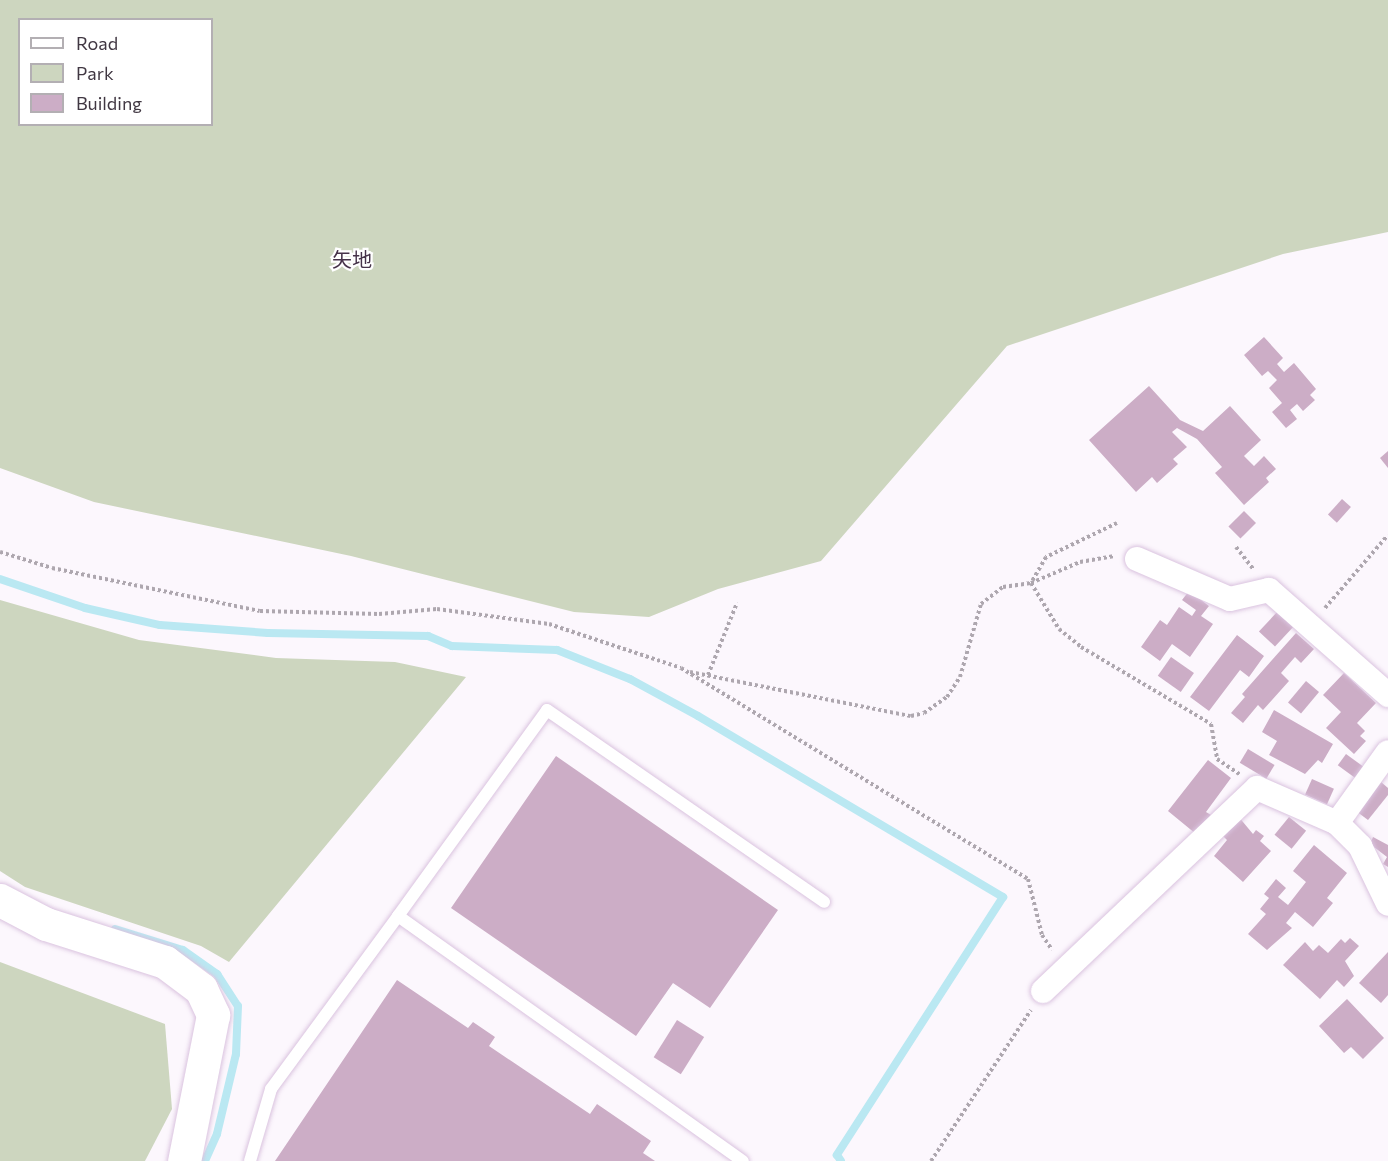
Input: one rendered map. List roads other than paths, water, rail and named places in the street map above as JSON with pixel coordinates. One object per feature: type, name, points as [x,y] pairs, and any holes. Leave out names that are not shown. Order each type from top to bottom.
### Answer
[{"type":"street","points":[[1137,559],[1230,599],[1269,590],[1388,695]]},
{"type":"street","points":[[1337,823],[1388,752]]},
{"type":"street","points":[[1043,991],[1079,953],[1257,788],[1337,823],[1360,846],[1388,904]]},
{"type":"street","points":[[0,900],[46,924],[165,962],[201,989],[213,1015],[184,1161]]},
{"type":"lane","points":[[250,1161],[271,1089],[547,710],[824,902]]},
{"type":"lane","points":[[398,916],[743,1161]]},
{"type":"waterway","points":[[0,579],[85,608],[160,625],[268,633],[428,636],[452,646],[557,650],[630,679],[698,716],[1003,897],[837,1155],[841,1161]]},
{"type":"waterway","points":[[115,929],[183,950],[217,974],[238,1006],[236,1054],[217,1134],[205,1161]]},
{"type":"district","name":"矢地","points":[[352,259]]}]
